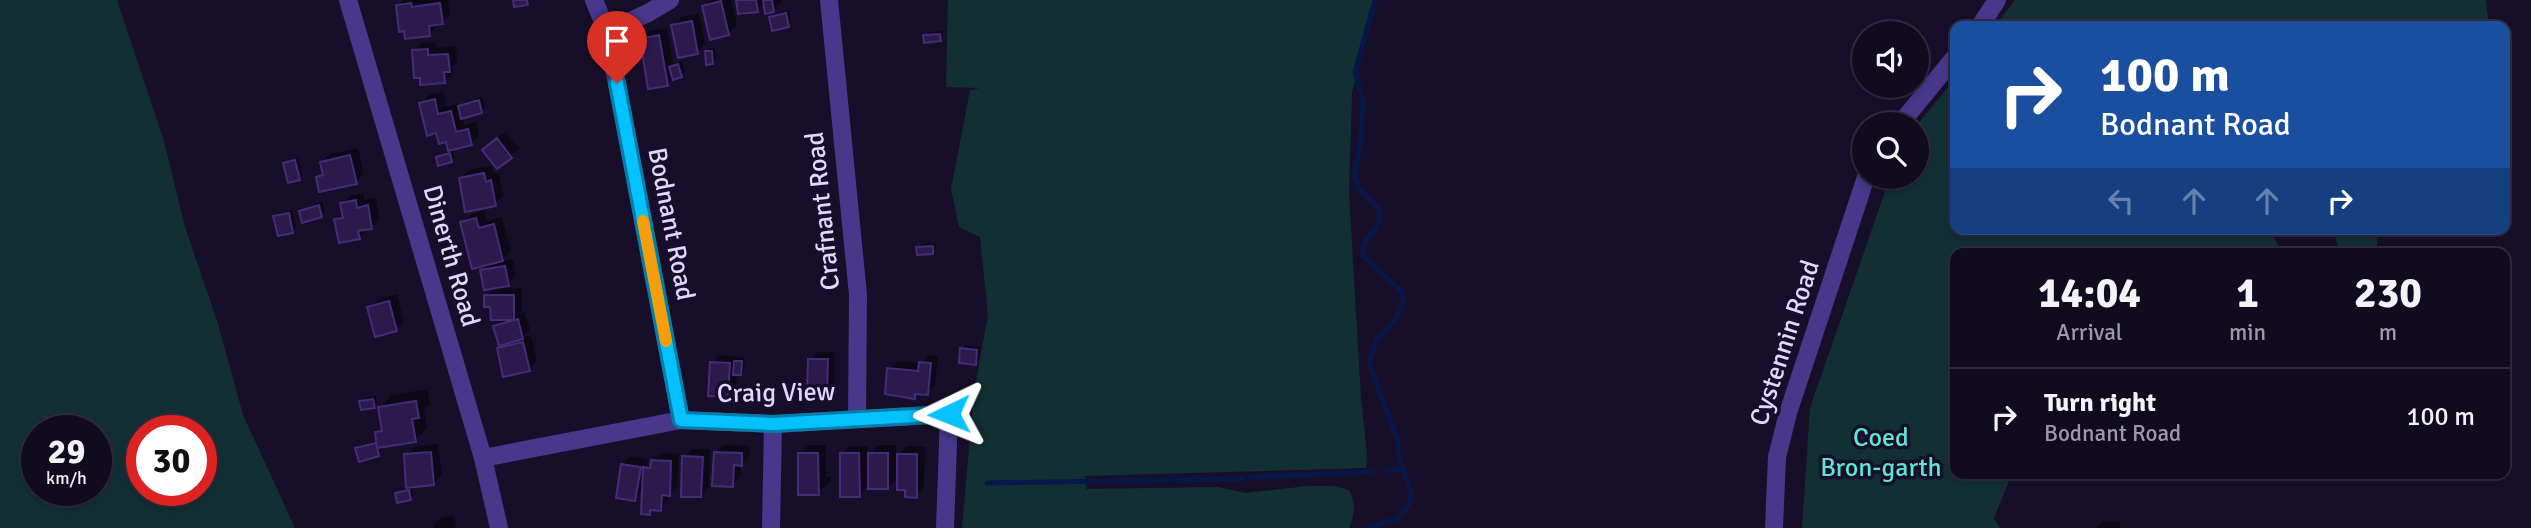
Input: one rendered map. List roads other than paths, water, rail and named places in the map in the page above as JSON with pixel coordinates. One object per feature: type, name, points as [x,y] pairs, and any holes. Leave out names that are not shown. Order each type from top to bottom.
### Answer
[{"type":"street","name":"Dinerth Road","points":[[348,0],[483,458],[499,528]]},
{"type":"street","name":"Bodnant Road","points":[[594,0],[607,32],[681,420]]},
{"type":"street","points":[[607,32],[670,0]]},
{"type":"street","name":"Crafnant Road","points":[[829,0],[858,295],[858,418]]},
{"type":"street","points":[[1983,21],[1997,0]]},
{"type":"street","points":[[1910,112],[1950,63]]},
{"type":"street","name":"Cystennin Road","points":[[1774,528],[1774,499],[1780,446],[1788,413],[1862,189]]},
{"type":"street","name":"Craig View","points":[[483,458],[681,420],[773,424],[949,414],[945,528]]},
{"type":"street","points":[[771,528],[773,424]]},
{"type":"waterway","points":[[1368,528],[1398,518],[1408,506],[1412,495],[1398,455],[1398,441],[1369,363],[1376,341],[1394,321],[1404,303],[1402,292],[1363,256],[1365,244],[1377,225],[1380,210],[1359,189],[1354,175],[1361,141],[1363,101],[1355,72],[1375,0]]},
{"type":"waterway","points":[[1387,470],[1403,469]]},
{"type":"waterway","points":[[1251,477],[1371,472]]},
{"type":"waterway","points":[[987,483],[1243,479]]},
{"type":"park label","name":"Coed Bron-garth","points":[[1881,453]]}]
